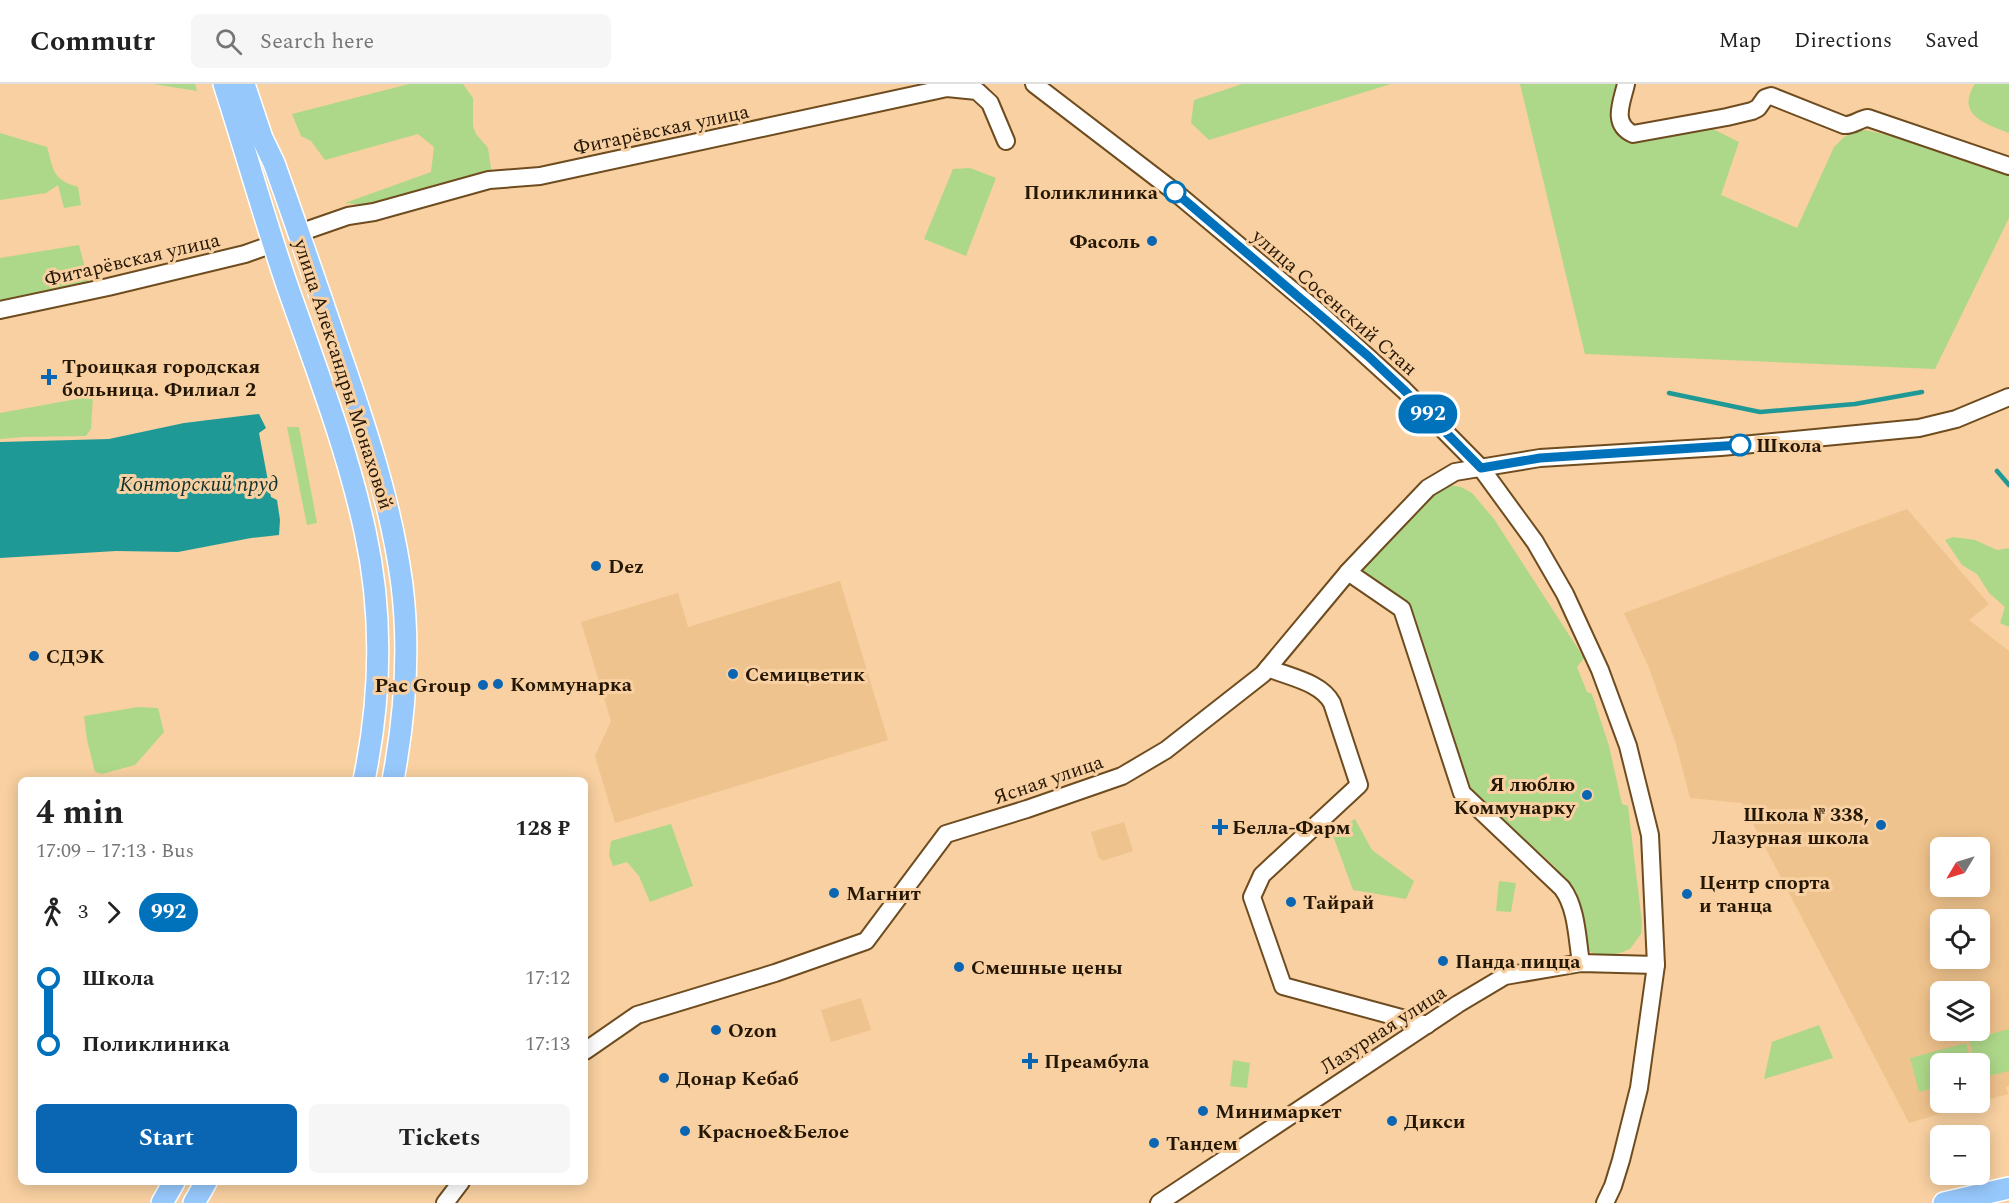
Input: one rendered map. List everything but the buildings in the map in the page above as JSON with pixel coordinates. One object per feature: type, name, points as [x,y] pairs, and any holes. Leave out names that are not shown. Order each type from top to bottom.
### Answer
[{"type":"main road","name":"улица Александры Монаховой","points":[[224,84],[252,169],[273,244],[352,478],[366,533],[375,590],[378,665],[375,713],[364,777]]},
{"type":"main road","name":"улица Александры Монаховой","points":[[244,84],[262,138],[274,163],[362,418],[379,472],[393,529],[402,586],[406,665],[401,734],[394,777]]},
{"type":"main road","points":[[162,1203],[172,1185]]},
{"type":"main road","points":[[194,1203],[204,1185]]},
{"type":"main road","points":[[1944,1203],[2009,1188]]},
{"type":"street","name":"улица Сосенский Стан","points":[[1034,84],[1167,185],[1317,311],[1404,390],[1481,468],[1535,542],[1565,594],[1600,670],[1628,746],[1650,835],[1656,965],[1639,1088],[1622,1160],[1605,1203]]},
{"type":"street","points":[[1626,84],[1619,120],[1626,130],[1633,134],[1752,111],[1758,108],[1765,98],[1771,96],[1844,125],[1851,125],[1868,118],[2009,166]]},
{"type":"street","name":"Фитарёвская улица","points":[[298,233],[348,216],[374,212],[489,180],[540,176],[947,88],[977,91],[990,103],[1006,141]]},
{"type":"street","name":"Фитарёвская улица","points":[[0,310],[245,254],[273,244]]},
{"type":"street","name":"Ясная улица","points":[[588,1049],[637,1015],[775,973],[866,941],[946,834],[1027,810],[1122,776],[1166,750],[1263,674],[1348,572],[1428,488],[1455,472],[1540,458],[1721,447],[1919,428],[1956,419],[2009,397]]},
{"type":"street","points":[[1348,572],[1401,609],[1462,793],[1567,895],[1574,916],[1581,963]]},
{"type":"street","points":[[1268,668],[1320,689],[1328,695],[1359,785],[1262,875],[1251,897],[1283,986],[1427,1025]]},
{"type":"street","name":"Лазурная улица","points":[[1159,1203],[1427,1025],[1505,976],[1581,963],[1656,965]]},
{"type":"street","points":[[445,1203],[459,1185]]},
{"type":"street","points":[[1613,1186],[1614,1203]]},
{"type":"shaded area","name":"Школа № 338, Лазурная школа","points":[[1907,509],[1989,604],[1969,620],[2009,651],[2009,1086],[2006,1087],[2008,1094],[1990,1099],[1990,1053],[1930,1053],[1930,1113],[1943,1113],[1909,1123],[1742,803],[1690,798],[1676,744],[1649,668],[1624,613]]},
{"type":"shaded area","name":"Семицветик","points":[[840,581],[888,740],[615,823],[595,756],[611,721],[581,622],[678,593],[688,627]]},
{"type":"shaded area","points":[[1124,822],[1133,851],[1102,861],[1101,858],[1099,859],[1091,832]]},
{"type":"shaded area","points":[[861,998],[871,1030],[831,1042],[821,1010]]},
{"type":"green space","points":[[153,84],[195,84],[197,91]]},
{"type":"green space","points":[[409,84],[463,84],[473,98],[473,126],[476,134],[488,148],[492,175],[363,205],[345,203],[431,172],[434,147],[418,134],[325,160],[311,141],[301,136],[292,114]]},
{"type":"green space","points":[[1242,84],[1391,84],[1209,140],[1191,123],[1194,100]]},
{"type":"green space","points":[[1520,84],[1618,84],[1631,136],[1713,129],[1739,142],[1721,195],[1797,228],[1834,147],[1844,137],[1865,130],[1905,139],[2009,174],[2009,218],[1935,369],[1585,354]]},
{"type":"green space","points":[[1975,84],[2009,84],[2009,133],[1983,122],[1971,111],[1970,95]]},
{"type":"green space","points":[[0,133],[47,147],[55,173],[63,181],[78,187],[81,205],[64,208],[58,185],[46,193],[0,200]]},
{"type":"green space","points":[[970,168],[996,178],[966,256],[924,239],[953,169]]},
{"type":"green space","points":[[79,245],[92,295],[0,315],[0,258]]},
{"type":"green space","points":[[93,396],[91,429],[86,436],[0,439],[0,413]]},
{"type":"green space","points":[[287,427],[299,427],[317,523],[307,525]]},
{"type":"green space","points":[[1449,485],[1461,487],[1472,493],[1494,519],[1584,658],[1577,667],[1587,692],[1592,694],[1609,746],[1622,804],[1628,806],[1642,923],[1641,934],[1630,949],[1601,956],[1584,947],[1579,900],[1554,866],[1462,782],[1413,613],[1400,598],[1370,579],[1357,567],[1436,488]]},
{"type":"green space","points":[[1953,537],[1975,540],[1997,550],[2009,548],[2009,627],[2000,623],[2005,607],[1989,593],[1977,574],[1962,565],[1945,540]]},
{"type":"green space","points":[[138,707],[158,708],[164,732],[135,765],[102,774],[95,772],[84,716]]},
{"type":"green space","points":[[1355,819],[1372,850],[1414,881],[1406,899],[1353,890],[1332,833]]},
{"type":"green space","points":[[671,824],[693,886],[650,902],[639,876],[627,862],[613,866],[609,855],[611,841]]},
{"type":"green space","points":[[1499,881],[1516,883],[1511,912],[1496,911]]},
{"type":"green space","points":[[1819,1025],[1833,1058],[1764,1079],[1772,1042]]},
{"type":"green space","points":[[2009,1029],[2009,1071],[1990,1076],[1990,1053],[1972,1053],[1969,1041],[1990,1041],[1990,1034]]},
{"type":"green space","points":[[1966,1043],[1969,1053],[1930,1053],[1930,1089],[1919,1092],[1910,1058]]},
{"type":"green space","points":[[1233,1060],[1250,1063],[1247,1088],[1230,1086]]},
{"type":"water","name":"Конторский пруд","points":[[259,414],[266,428],[259,433],[271,497],[277,500],[280,520],[279,535],[178,552],[116,551],[0,558],[0,442],[109,439],[184,423]]},
{"type":"waterway","points":[[1669,393],[1760,412],[1855,404],[1922,392]]},
{"type":"waterway","points":[[1997,471],[2009,485]]},
{"type":"bus line","name":"992","points":[[1175,192],[1368,356],[1481,468],[1540,458],[1740,445]]},
{"type":"place","name":"Поликлиника","points":[[1175,192]]},
{"type":"place","name":"Фасоль","points":[[1152,241]]},
{"type":"place","name":"Троицкая городская больница. Филиал 2","points":[[49,377]]},
{"type":"place","name":"Школа","points":[[1740,445]]},
{"type":"place","name":"Dez","points":[[596,566]]},
{"type":"place","name":"СДЭК","points":[[34,656]]},
{"type":"place","name":"Семицветик","points":[[733,674]]},
{"type":"place","name":"Коммунарка","points":[[498,684]]},
{"type":"place","name":"Pac Group","points":[[483,685]]},
{"type":"place","name":"Я люблю Коммунарку","points":[[1587,795]]},
{"type":"place","name":"Школа № 338, Лазурная школа","points":[[1881,825]]},
{"type":"place","name":"Белла-Фарм","points":[[1220,827]]},
{"type":"place","name":"Магнит","points":[[834,893]]},
{"type":"place","name":"Центр спорта и танца","points":[[1687,894]]},
{"type":"place","name":"Тайрай","points":[[1291,902]]},
{"type":"place","name":"Панда пицца","points":[[1443,961]]},
{"type":"place","name":"Смешные цены","points":[[959,967]]},
{"type":"place","name":"Ozon","points":[[716,1030]]},
{"type":"place","name":"Преамбула","points":[[1030,1061]]},
{"type":"place","name":"Донар Кебаб","points":[[664,1078]]},
{"type":"place","name":"Минимаркет","points":[[1203,1111]]},
{"type":"place","name":"Дикси","points":[[1392,1121]]},
{"type":"place","name":"Красное&Белое","points":[[685,1131]]},
{"type":"place","name":"Тандем","points":[[1154,1143]]}]
